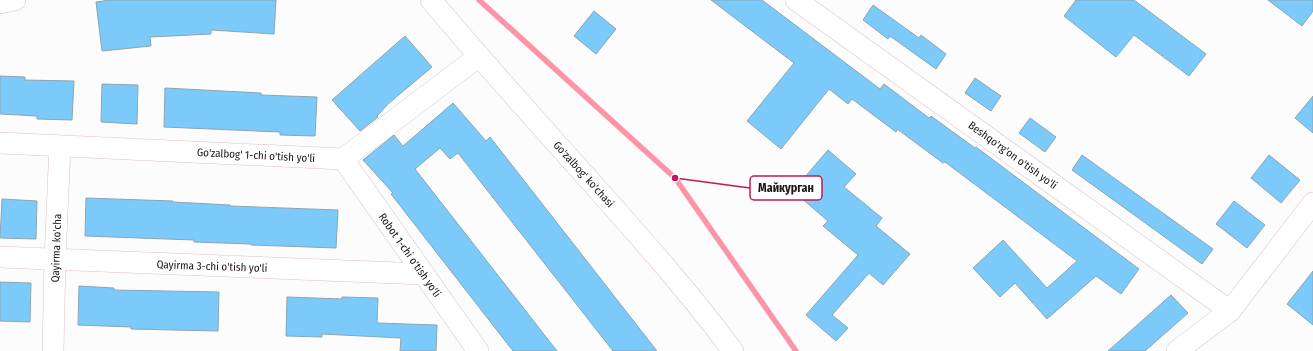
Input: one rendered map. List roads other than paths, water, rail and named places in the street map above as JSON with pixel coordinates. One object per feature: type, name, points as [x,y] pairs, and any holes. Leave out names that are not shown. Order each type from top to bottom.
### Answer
[{"type":"street","points":[[0,3],[15,0]]},
{"type":"street","name":"Go'zalbog' ko'chasi","points":[[431,0],[478,57],[642,239],[708,317],[733,351]]},
{"type":"street","name":"Beshqo'rg'on o'tish yo'li","points":[[796,0],[1230,311]]},
{"type":"street","points":[[343,159],[478,57]]},
{"type":"street","name":"Go'zalbog' 1-chi o'tish yo'li","points":[[0,143],[343,159]]},
{"type":"street","name":"Qayirma ko'cha","points":[[53,351],[60,146]]},
{"type":"street","name":"Robot 1-chi o'tish yo'li","points":[[343,159],[478,351]]},
{"type":"street","points":[[1177,351],[1230,311],[1313,203]]},
{"type":"street","name":"Qayirma 3-chi o'tish yo'li","points":[[0,258],[423,274]]},
{"type":"waterway","points":[[479,0],[675,178],[796,351]]},
{"type":"place","name":"Майкурган","points":[[675,178]]}]
